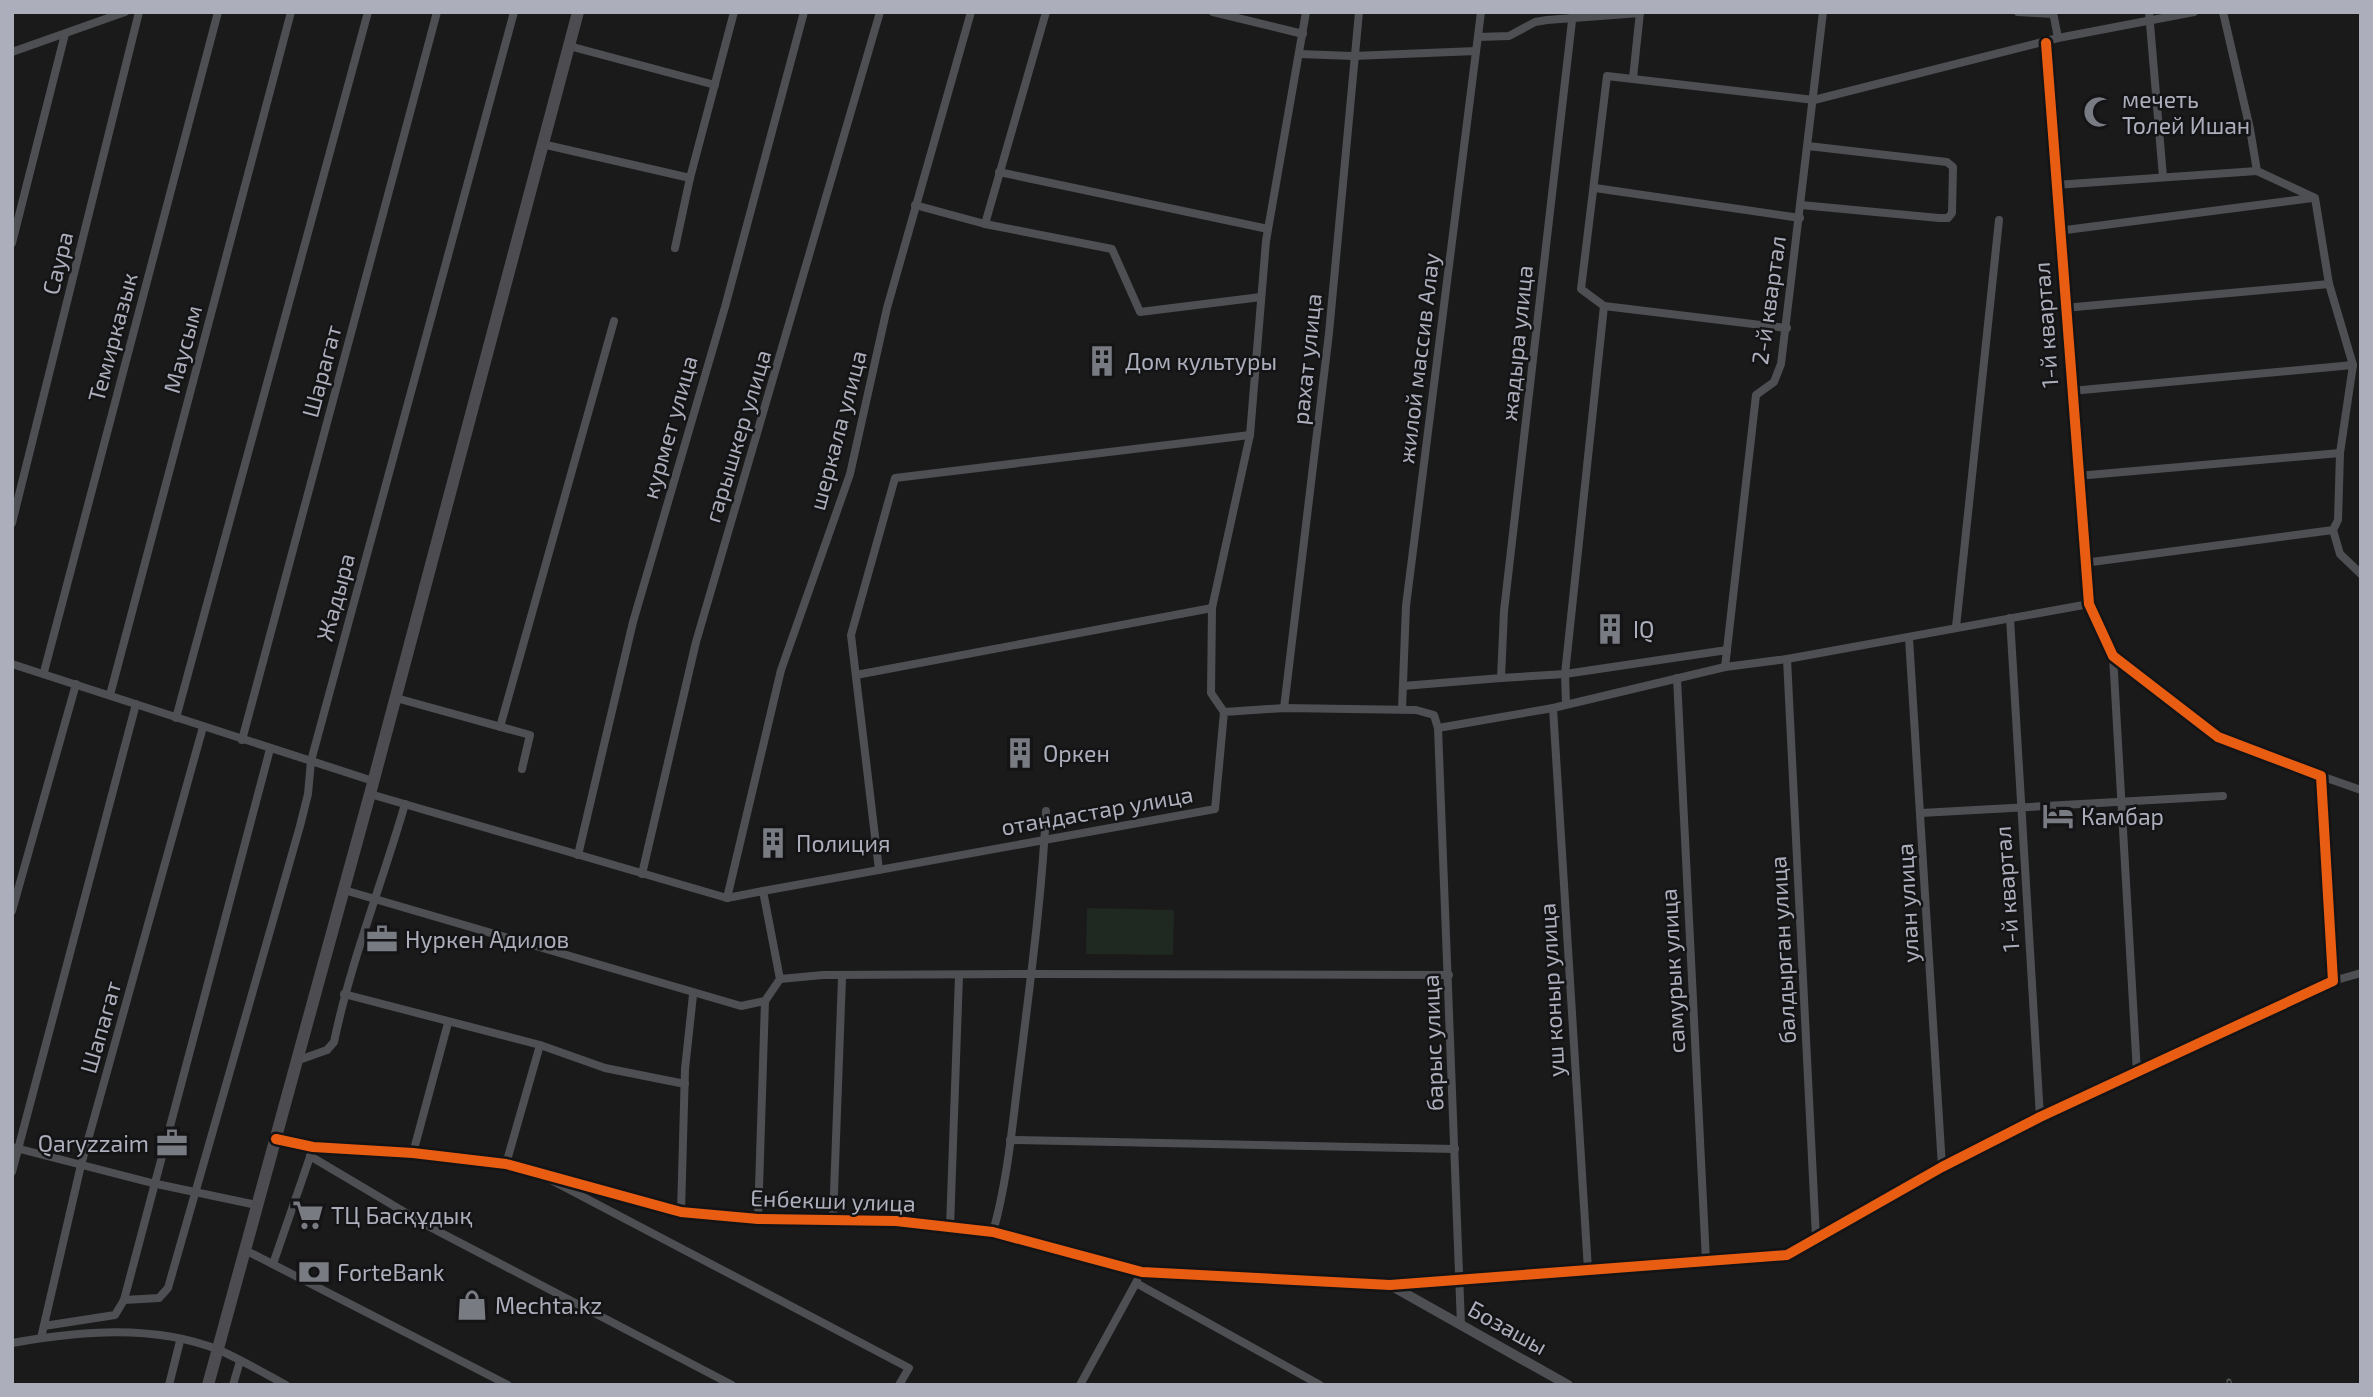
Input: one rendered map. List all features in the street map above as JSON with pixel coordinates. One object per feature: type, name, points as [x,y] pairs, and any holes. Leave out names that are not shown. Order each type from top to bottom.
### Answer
[{"type":"main road","points":[[208,1385],[372,788],[578,12]]},
{"type":"street","points":[[12,52],[125,12]]},
{"type":"street","name":"Саура","points":[[12,523],[139,12]]},
{"type":"street","name":"Темирказык","points":[[44,672],[218,12]]},
{"type":"street","name":"Маусым","points":[[110,695],[291,12]]},
{"type":"street","points":[[176,718],[368,12]]},
{"type":"street","name":"Шарагат","points":[[242,740],[437,12]]},
{"type":"street","name":"Жадыра","points":[[124,1300],[159,1298],[168,1288],[300,826],[308,794],[310,761],[514,12]]},
{"type":"street","points":[[675,248],[690,178],[734,12]]},
{"type":"street","name":"курмет улица","points":[[578,855],[633,622],[725,307],[804,12]]},
{"type":"street","name":"гарышкер улица","points":[[642,874],[696,642],[880,12]]},
{"type":"street","name":"шеркала улица","points":[[727,898],[781,670],[850,474],[887,309],[971,12]]},
{"type":"street","points":[[985,224],[1046,12]]},
{"type":"street","points":[[1213,12],[1303,34]]},
{"type":"street","points":[[1306,12],[1268,229],[1250,435],[1212,608],[1211,693],[1224,712],[1284,708],[1402,709],[1426,711],[1434,715],[1438,728],[1553,708],[1725,667],[1909,638],[2089,604]]},
{"type":"street","name":"рахат улица","points":[[1284,708],[1329,333],[1359,12]]},
{"type":"street","name":"жилой массив Алау","points":[[1402,709],[1406,606],[1480,12]]},
{"type":"street","name":"2-й квартал","points":[[1725,667],[1756,395],[1777,377],[1787,328],[1823,12]]},
{"type":"street","points":[[2018,12],[2053,13],[2058,38]]},
{"type":"street","points":[[2149,12],[2163,177]]},
{"type":"street","points":[[1787,328],[1604,306],[1581,289],[1607,76],[1814,100],[2058,38],[2152,23],[2194,12]]},
{"type":"street","points":[[2223,12],[2257,171]]},
{"type":"street","points":[[1478,37],[1510,36],[1535,22],[1572,15],[1640,13],[1633,78]]},
{"type":"street","name":"жадыра улица","points":[[1501,678],[1504,611],[1572,15]]},
{"type":"street","points":[[12,243],[65,34]]},
{"type":"street","name":"1-й квартал","points":[[2046,43],[2084,563],[2089,604],[2113,656]]},
{"type":"street","points":[[569,46],[715,85]]},
{"type":"street","points":[[1299,54],[1353,56],[1476,51]]},
{"type":"street","points":[[542,144],[690,178]]},
{"type":"street","points":[[1801,205],[1939,218],[1948,218],[1952,213],[1953,167],[1947,162],[1808,146]]},
{"type":"street","points":[[2055,185],[2257,171],[2315,198]]},
{"type":"street","points":[[999,172],[1268,229]]},
{"type":"street","points":[[1595,188],[1800,218]]},
{"type":"street","points":[[2059,231],[2315,198]]},
{"type":"street","points":[[2315,198],[2329,284],[2353,365],[2340,453],[2338,520],[2333,530],[2340,554],[2361,574]]},
{"type":"street","points":[[915,205],[985,224],[1112,249],[1140,312],[1261,297]]},
{"type":"street","points":[[1956,627],[1999,220]]},
{"type":"street","points":[[2064,308],[2329,284]]},
{"type":"street","points":[[1566,704],[1564,674],[1604,306]]},
{"type":"street","points":[[500,727],[614,321]]},
{"type":"street","points":[[2071,391],[2353,365]]},
{"type":"street","points":[[879,870],[851,635],[895,478],[1250,435]]},
{"type":"street","points":[[2077,475],[2340,453]]},
{"type":"street","points":[[2084,563],[2333,530]]},
{"type":"street","points":[[856,675],[1212,608]]},
{"type":"street","name":"1-й квартал","points":[[2010,618],[2040,1116]]},
{"type":"street","name":"улан улица","points":[[1909,638],[1942,1167]]},
{"type":"street","points":[[1404,686],[1564,674],[1727,650]]},
{"type":"street","points":[[2113,656],[2218,737],[2361,790]]},
{"type":"street","points":[[2113,656],[2137,1073]]},
{"type":"street","name":"балдырган улица","points":[[1787,659],[1816,1238]]},
{"type":"street","points":[[12,664],[44,672],[310,761],[405,804],[727,898]]},
{"type":"street","name":"самурык улица","points":[[1677,678],[1706,1261]]},
{"type":"street","points":[[12,911],[76,684]]},
{"type":"street","points":[[396,698],[530,735],[522,769]]},
{"type":"street","points":[[12,1172],[15,1148],[136,704]]},
{"type":"street","name":"уш коныр улица","points":[[1553,708],[1587,1270]]},
{"type":"street","name":"отандастар улица","points":[[727,898],[1215,809],[1224,712]]},
{"type":"street","name":"Шапагат","points":[[41,1338],[81,1165],[203,727]]},
{"type":"street","name":"барыс улица","points":[[1438,728],[1461,1325]]},
{"type":"street","points":[[44,1326],[115,1315],[124,1300],[152,1183],[270,748]]},
{"type":"street","points":[[2321,776],[2333,981]]},
{"type":"street","points":[[1921,813],[2223,796]]},
{"type":"street","points":[[296,1061],[331,1048],[353,959],[377,900],[405,804]]},
{"type":"street","points":[[993,1232],[1003,1195],[1031,974],[1046,811]]},
{"type":"street","points":[[344,890],[693,995],[741,1006],[765,1000]]},
{"type":"street","points":[[758,1219],[765,1000],[780,979],[763,891]]},
{"type":"street","points":[[1390,1285],[1787,1255],[1942,1167],[2040,1116],[2333,981],[2361,973]]},
{"type":"street","points":[[780,979],[823,975],[842,978],[1031,974],[1449,975]]},
{"type":"street","points":[[950,1227],[959,976]]},
{"type":"street","points":[[833,1219],[842,978]]},
{"type":"street","points":[[344,994],[540,1045],[605,1068],[685,1084]]},
{"type":"street","points":[[681,1212],[685,1084],[693,995]]},
{"type":"street","points":[[414,1153],[448,1023]]},
{"type":"street","points":[[506,1164],[540,1045]]},
{"type":"street","name":"Енбекши улица","points":[[276,1139],[312,1151],[414,1153],[506,1164],[681,1212],[758,1219],[833,1219],[993,1232],[1139,1278],[1390,1285]]},
{"type":"street","points":[[1010,1140],[1455,1149]]},
{"type":"street","points":[[15,1148],[152,1183],[257,1205]]},
{"type":"street","points":[[273,1264],[312,1151],[428,1226],[732,1385]]},
{"type":"street","name":"Енбекши улица","points":[[533,1170],[909,1368],[899,1385]]},
{"type":"street","points":[[244,1250],[509,1385]]},
{"type":"street","points":[[1083,1384],[1139,1278],[1320,1385]]},
{"type":"street","name":"Бозашы","points":[[1390,1285],[1568,1385]]},
{"type":"street","points":[[12,1343],[41,1338],[141,1331],[218,1350],[286,1385]]},
{"type":"street","points":[[169,1385],[180,1341]]},
{"type":"street","points":[[233,1385],[240,1361]]},
{"type":"shaded area","points":[[1087,908],[1174,910],[1173,955],[1086,954]]},
{"type":"railway","points":[[2229,1381],[2230,1385]]},
{"type":"cycle path","points":[[276,1139],[313,1147],[413,1153],[506,1164],[681,1212],[758,1219],[896,1221],[993,1232],[1142,1272],[1390,1285],[1787,1255],[1942,1167],[2040,1117],[2333,981],[2321,776],[2218,737],[2113,656],[2089,604],[2046,43]]},
{"type":"place","name":"мечеть Толей Ишан","points":[[2099,112]]},
{"type":"place","name":"Дом культуры","points":[[1102,361]]},
{"type":"place","name":"IQ","points":[[1610,629]]},
{"type":"place","name":"Оркен","points":[[1020,753]]},
{"type":"place","name":"Камбар","points":[[2058,816]]},
{"type":"place","name":"Полиция","points":[[773,843]]},
{"type":"place","name":"Нуркен Адилов","points":[[382,939]]},
{"type":"place","name":"Qaryzzaim","points":[[172,1143]]},
{"type":"place","name":"ТЦ Басқұдық","points":[[308,1215]]},
{"type":"place","name":"ForteBank","points":[[314,1272]]},
{"type":"place","name":"Mechta.kz","points":[[472,1305]]}]
